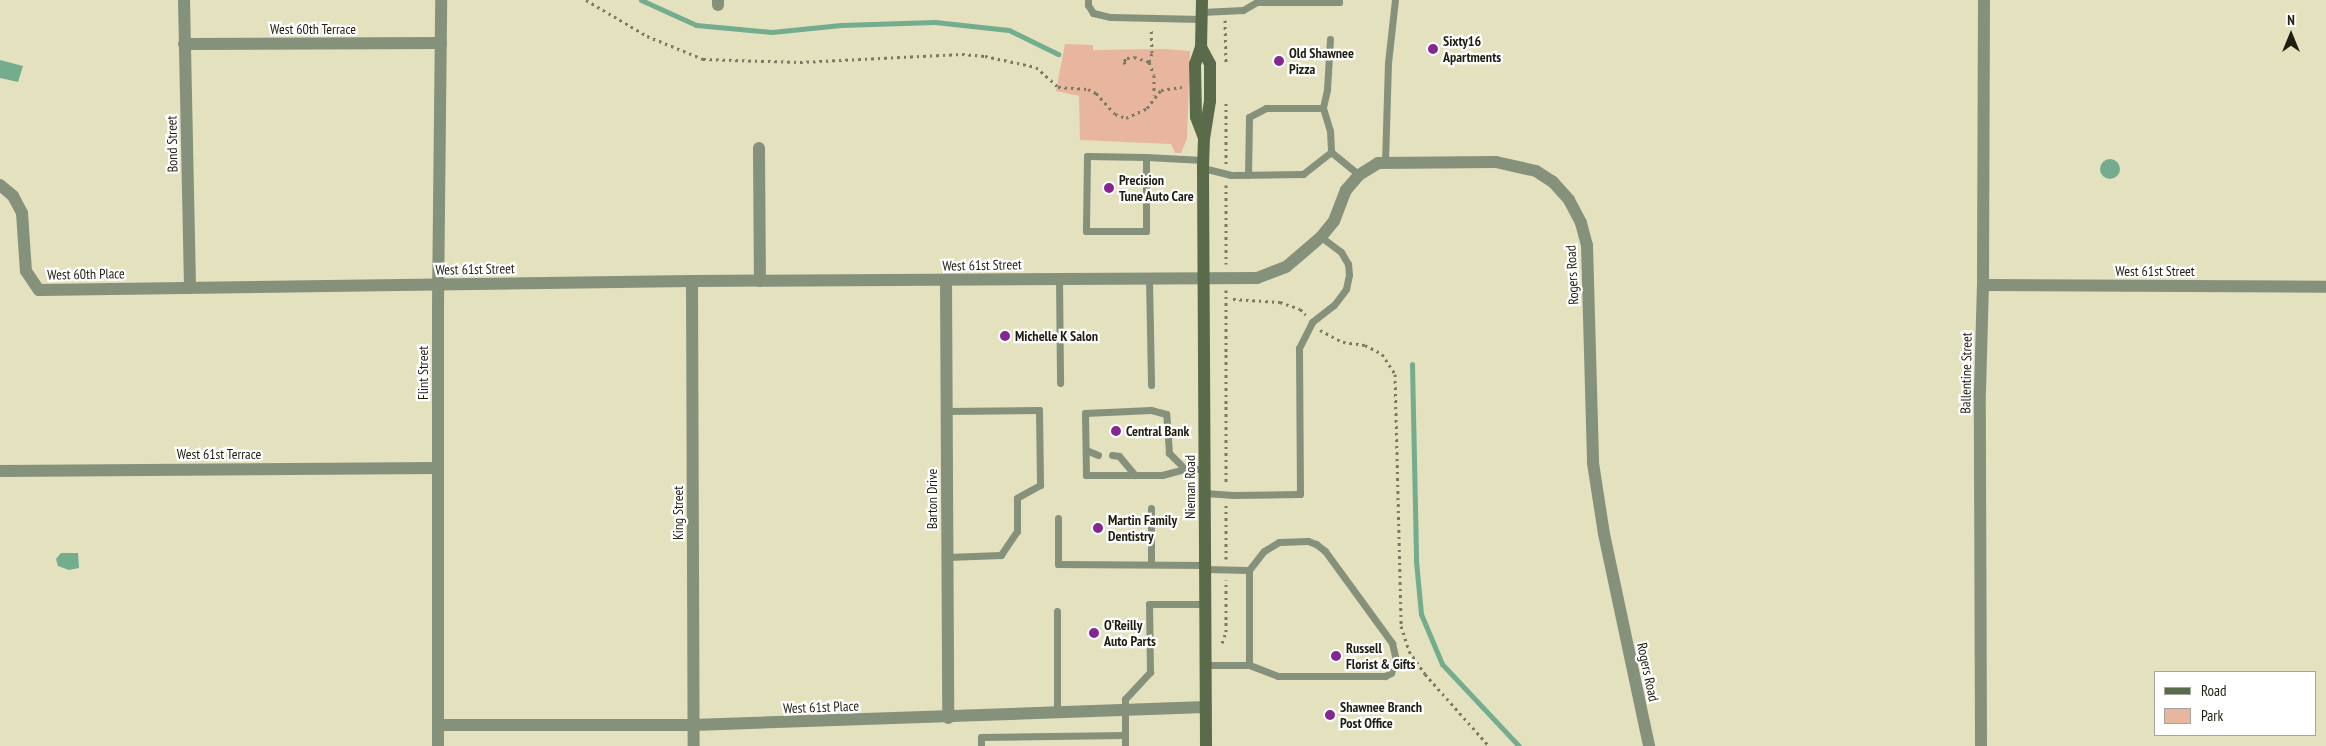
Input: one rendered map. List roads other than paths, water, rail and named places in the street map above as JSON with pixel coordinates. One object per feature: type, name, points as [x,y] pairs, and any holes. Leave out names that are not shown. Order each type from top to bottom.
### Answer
[{"type":"main road","name":"Nieman Road","points":[[1202,10],[1201,48],[1210,64],[1210,111],[1204,138],[1203,164],[1206,746]]},
{"type":"street","name":"Bond Street","points":[[184,0],[190,288]]},
{"type":"street","name":"Flint Street","points":[[438,746],[438,285],[442,0]]},
{"type":"street","name":"Ballentine Street","points":[[1981,746],[1980,390],[1983,285],[1984,0]]},
{"type":"street","name":"West 60th Terrace","points":[[184,44],[441,43]]},
{"type":"street","points":[[759,148],[760,281]]},
{"type":"street","name":"Rogers Road","points":[[1204,278],[1257,278],[1286,267],[1321,237],[1334,220],[1346,190],[1359,175],[1378,163],[1496,162],[1536,171],[1553,182],[1569,200],[1581,222],[1587,244],[1593,463],[1604,534],[1649,746]]},
{"type":"street","name":"West 60th Place","points":[[0,185],[13,196],[22,213],[26,270],[39,290],[190,288]]},
{"type":"street","name":"West 61st Street","points":[[190,288],[692,281],[1204,278]]},
{"type":"street","name":"King Street","points":[[692,281],[694,746]]},
{"type":"street","name":"Barton Drive","points":[[946,281],[948,718]]},
{"type":"street","name":"West 61st Street","points":[[1983,285],[2326,287]]},
{"type":"street","name":"West 61st Terrace","points":[[0,471],[438,468]]},
{"type":"street","name":"West 61st Place","points":[[438,725],[694,725],[948,718],[1206,707]]},
{"type":"lane","points":[[1088,0],[1088,5],[1093,13],[1111,17],[1151,18],[1202,10],[1225,12],[1243,10],[1257,1],[1339,2],[1339,0]]},
{"type":"lane","points":[[1385,163],[1388,63],[1395,0]]},
{"type":"lane","points":[[1330,39],[1328,90],[1323,108],[1330,131],[1331,152],[1359,175]]},
{"type":"lane","points":[[1248,175],[1250,117],[1266,108],[1323,108]]},
{"type":"lane","points":[[1146,157],[1146,231],[1086,231],[1087,156],[1146,157],[1203,164],[1226,173],[1248,175],[1302,174],[1331,152]]},
{"type":"lane","points":[[1205,493],[1300,494],[1299,348],[1312,322],[1334,305],[1346,289],[1350,275],[1348,264],[1341,252],[1321,237]]},
{"type":"lane","points":[[1149,278],[1151,385]]},
{"type":"lane","points":[[1059,279],[1060,383]]},
{"type":"lane","points":[[947,411],[1039,410],[1040,485],[1017,498],[1017,531],[1001,555],[947,557]]},
{"type":"lane","points":[[1185,469],[1169,453],[1166,414],[1151,410],[1085,413],[1086,475],[1162,475],[1185,469],[1205,469]]},
{"type":"lane","points":[[1086,450],[1098,455]]},
{"type":"lane","points":[[1112,455],[1119,456],[1135,475]]},
{"type":"lane","points":[[1151,508],[1152,564]]},
{"type":"lane","points":[[1058,518],[1058,564],[1152,564],[1250,570]]},
{"type":"lane","points":[[1206,666],[1250,666],[1278,676],[1385,676],[1391,672],[1396,661],[1392,644],[1325,551],[1308,541],[1279,542],[1264,551],[1250,570],[1250,666]]},
{"type":"lane","points":[[1125,746],[1125,698],[1150,672],[1149,604],[1205,604]]},
{"type":"lane","points":[[1057,611],[1057,714]]},
{"type":"lane","points":[[981,746],[981,737],[1125,735]]},
{"type":"waterway","points":[[641,0],[696,25],[772,32],[841,25],[935,22],[1009,30],[1058,54]]},
{"type":"waterway","points":[[1412,364],[1416,561],[1421,614],[1442,664],[1519,746]]},
{"type":"place","name":"Sixty16 Apartments","points":[[1433,49]]},
{"type":"place","name":"Old Shawnee Pizza","points":[[1279,61]]},
{"type":"place","name":"Precision Tune Auto Care","points":[[1109,188]]},
{"type":"place","name":"Michelle K Salon","points":[[1005,336]]},
{"type":"place","name":"Central Bank","points":[[1116,431]]},
{"type":"place","name":"Martin Family Dentistry","points":[[1098,528]]},
{"type":"place","name":"O'Reilly Auto Parts","points":[[1094,633]]},
{"type":"place","name":"Russell Florist & Gifts","points":[[1336,656]]},
{"type":"place","name":"Shawnee Branch Post Office","points":[[1330,715]]}]
